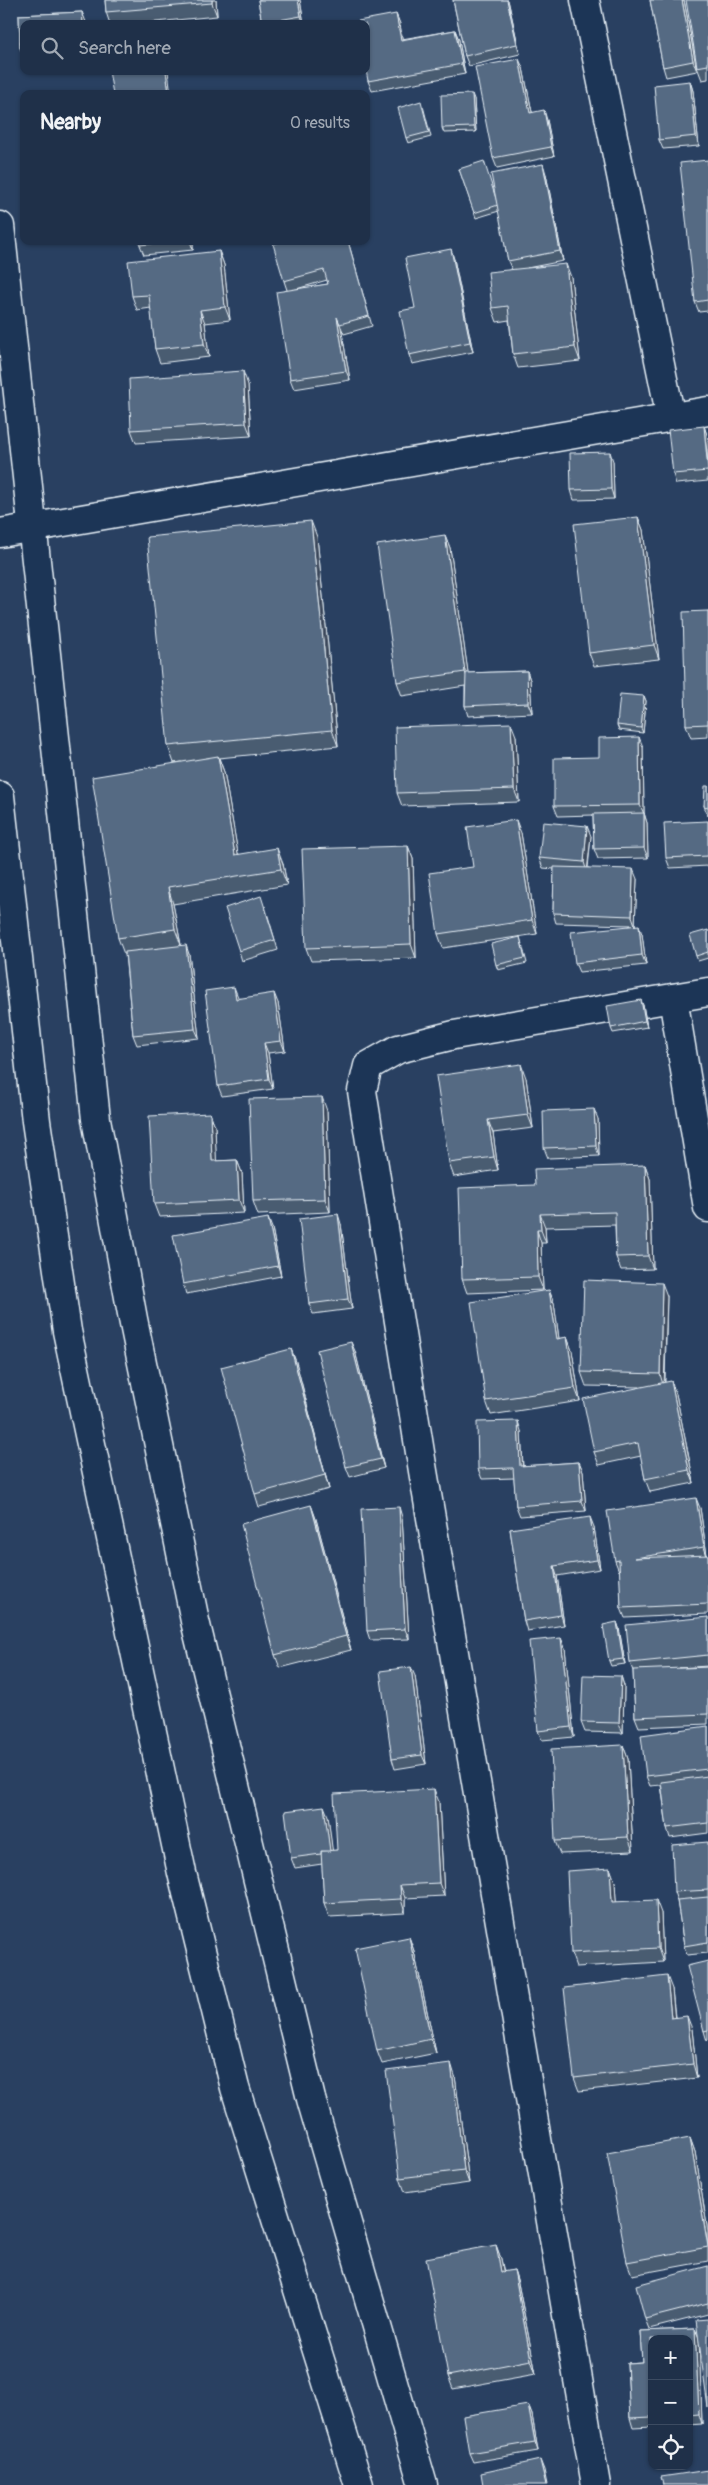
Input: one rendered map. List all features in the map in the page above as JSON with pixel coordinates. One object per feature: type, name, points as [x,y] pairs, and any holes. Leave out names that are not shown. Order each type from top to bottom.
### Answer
[{"type":"main road","points":[[585,0],[671,418]]},
{"type":"main road","points":[[0,226],[96,1119],[135,1328],[195,1621],[311,2099],[422,2485]]},
{"type":"main road","points":[[0,533],[708,412]]},
{"type":"main road","points":[[0,796],[36,1121],[67,1332],[182,1873],[235,2088],[359,2485]]},
{"type":"main road","points":[[596,2485],[422,1471],[362,1091],[368,1066],[398,1050],[454,1035],[708,992]]},
{"type":"main road","points":[[673,998],[708,1208]]},
{"type":"building","points":[[105,0],[212,0],[212,3],[106,12]]},
{"type":"building","points":[[258,0],[298,0],[301,16],[279,20],[261,20]]},
{"type":"building","points":[[453,0],[507,0],[517,44],[465,56]]},
{"type":"building","points":[[650,0],[682,0],[693,61],[663,67]]},
{"type":"building","points":[[686,0],[708,0],[708,65],[697,67]]},
{"type":"building","points":[[82,12],[83,20],[20,20],[20,48],[19,15]]},
{"type":"building","points":[[396,14],[401,40],[455,30],[462,64],[368,81],[367,75],[370,75],[370,20],[363,20]]},
{"type":"building","points":[[519,59],[530,113],[544,110],[551,147],[493,158],[475,67]]},
{"type":"building","points":[[110,75],[167,75],[168,90],[112,90]]},
{"type":"building","points":[[690,81],[696,136],[659,140],[654,85]]},
{"type":"building","points":[[472,94],[474,127],[442,128],[441,95]]},
{"type":"building","points":[[421,101],[429,132],[406,138],[398,108]]},
{"type":"building","points":[[708,160],[708,300],[695,302],[680,163]]},
{"type":"building","points":[[484,161],[498,205],[474,213],[459,169]]},
{"type":"building","points":[[543,164],[560,251],[508,261],[491,174]]},
{"type":"building","points":[[273,245],[349,245],[369,316],[340,324],[337,317],[346,371],[290,379],[276,292],[328,284],[324,270],[284,281]]},
{"type":"building","points":[[451,249],[470,342],[409,355],[400,311],[415,308],[405,258]]},
{"type":"building","points":[[219,251],[225,307],[200,310],[204,344],[155,349],[149,295],[132,296],[128,261]]},
{"type":"building","points":[[566,264],[575,347],[513,354],[508,306],[492,308],[488,272]]},
{"type":"building","points":[[243,371],[246,423],[131,430],[129,379]]},
{"type":"building","points":[[704,426],[708,471],[673,474],[668,430]]},
{"type":"building","points":[[610,452],[611,489],[571,490],[570,453]]},
{"type":"building","points":[[638,517],[654,645],[589,653],[574,524]]},
{"type":"building","points":[[311,521],[332,730],[168,746],[147,537]]},
{"type":"building","points":[[445,535],[465,672],[397,682],[377,545]]},
{"type":"building","points":[[708,611],[708,724],[686,725],[683,612]]},
{"type":"building","points":[[527,671],[528,703],[465,706],[466,673]]},
{"type":"building","points":[[620,694],[644,696],[641,728],[617,725]]},
{"type":"building","points":[[511,723],[514,789],[397,793],[395,727]]},
{"type":"building","points":[[639,737],[640,805],[554,806],[554,758],[599,757],[599,738]]},
{"type":"building","points":[[218,756],[235,855],[277,848],[281,869],[168,887],[175,929],[118,938],[92,777]]},
{"type":"building","points":[[705,786],[708,786],[708,807],[704,806]]},
{"type":"building","points":[[644,813],[644,848],[594,849],[593,814]]},
{"type":"building","points":[[516,820],[532,920],[438,934],[429,873],[473,867],[467,827]]},
{"type":"building","points":[[708,821],[708,856],[666,858],[664,823]]},
{"type":"building","points":[[543,822],[587,826],[584,862],[539,858]]},
{"type":"building","points":[[408,846],[411,944],[306,948],[302,849]]},
{"type":"building","points":[[554,867],[633,869],[632,916],[553,913]]},
{"type":"building","points":[[261,896],[275,940],[239,951],[225,908]]},
{"type":"building","points":[[639,925],[642,955],[575,963],[571,932]]},
{"type":"building","points":[[708,930],[708,952],[696,956],[690,935]]},
{"type":"building","points":[[520,937],[525,958],[496,965],[491,944]]},
{"type":"building","points":[[186,945],[195,1029],[133,1035],[125,952]]},
{"type":"building","points":[[234,987],[236,999],[274,993],[281,1041],[264,1043],[269,1079],[218,1086],[205,991]]},
{"type":"building","points":[[641,1000],[645,1021],[611,1028],[607,1006]]},
{"type":"building","points":[[521,1064],[528,1115],[488,1120],[494,1157],[449,1163],[436,1076]]},
{"type":"building","points":[[322,1097],[325,1199],[253,1201],[249,1099]]},
{"type":"building","points":[[594,1109],[596,1146],[544,1148],[543,1111]]},
{"type":"building","points":[[210,1113],[212,1161],[237,1160],[239,1200],[154,1204],[149,1116]]},
{"type":"building","points":[[645,1165],[648,1256],[616,1257],[615,1212],[540,1214],[541,1230],[537,1230],[538,1277],[462,1279],[459,1188],[535,1185],[534,1169]]},
{"type":"building","points":[[338,1214],[348,1299],[309,1304],[299,1219]]},
{"type":"building","points":[[268,1218],[278,1266],[183,1284],[173,1235]]},
{"type":"building","points":[[584,1280],[662,1283],[660,1374],[581,1372]]},
{"type":"building","points":[[549,1290],[557,1339],[567,1337],[575,1388],[486,1401],[471,1302]]},
{"type":"building","points":[[351,1342],[381,1459],[346,1467],[317,1350]]},
{"type":"building","points":[[291,1349],[325,1475],[255,1494],[221,1367]]},
{"type":"building","points":[[671,1381],[689,1470],[645,1479],[638,1443],[594,1452],[583,1399]]},
{"type":"building","points":[[518,1421],[520,1466],[579,1462],[582,1501],[516,1506],[513,1468],[478,1469],[477,1422]]},
{"type":"building","points":[[696,1498],[704,1547],[635,1558],[708,1555],[708,1604],[621,1608],[619,1560],[615,1561],[607,1511]]},
{"type":"building","points":[[311,1505],[346,1636],[275,1655],[241,1524]]},
{"type":"building","points":[[399,1507],[405,1629],[367,1631],[361,1509]]},
{"type":"building","points":[[590,1517],[597,1560],[554,1566],[561,1615],[524,1621],[510,1529]]},
{"type":"building","points":[[708,1617],[708,1655],[630,1663],[626,1625]]},
{"type":"building","points":[[617,1622],[623,1659],[609,1661],[603,1625]]},
{"type":"building","points":[[561,1638],[571,1727],[538,1731],[529,1641]]},
{"type":"building","points":[[411,1667],[422,1755],[392,1759],[380,1671]]},
{"type":"building","points":[[708,1667],[708,1714],[635,1717],[633,1670]]},
{"type":"building","points":[[583,1675],[621,1676],[619,1723],[581,1722]]},
{"type":"building","points":[[708,1726],[708,1769],[646,1776],[641,1735]]},
{"type":"building","points":[[623,1745],[628,1837],[555,1841],[551,1749]]},
{"type":"building","points":[[708,1776],[708,1823],[667,1828],[661,1782]]},
{"type":"building","points":[[434,1789],[439,1883],[400,1885],[401,1899],[324,1903],[321,1851],[337,1850],[334,1794]]},
{"type":"building","points":[[324,1806],[330,1851],[321,1851],[321,1854],[291,1858],[285,1811]]},
{"type":"building","points":[[708,1842],[708,1890],[674,1892],[672,1845]]},
{"type":"building","points":[[610,1868],[612,1902],[656,1900],[658,1948],[571,1953],[567,1871]]},
{"type":"building","points":[[708,1897],[708,1942],[684,1946],[677,1900]]},
{"type":"building","points":[[409,1937],[431,2039],[377,2051],[355,1948]]},
{"type":"building","points":[[708,1961],[708,2030],[704,2031],[687,1966]]},
{"type":"building","points":[[667,1976],[671,2018],[687,2016],[693,2064],[574,2078],[564,1988]]},
{"type":"building","points":[[451,2063],[464,2170],[400,2178],[386,2071]]},
{"type":"building","points":[[690,2138],[708,2247],[627,2262],[607,2153]]},
{"type":"building","points":[[496,2245],[501,2272],[514,2270],[531,2360],[448,2376],[426,2258]]},
{"type":"building","points":[[708,2266],[708,2303],[645,2319],[636,2285]]},
{"type":"building","points":[[708,2319],[708,2408],[696,2320]]},
{"type":"building","points":[[695,2329],[699,2414],[693,2415],[693,2335],[648,2335],[648,2417],[630,2418],[627,2363],[642,2362],[640,2331]]},
{"type":"building","points":[[528,2405],[535,2442],[469,2453],[463,2416]]},
{"type":"building","points":[[540,2460],[546,2485],[483,2485],[481,2473]]},
{"type":"building","points":[[708,2470],[708,2485],[663,2485],[661,2477]]}]
